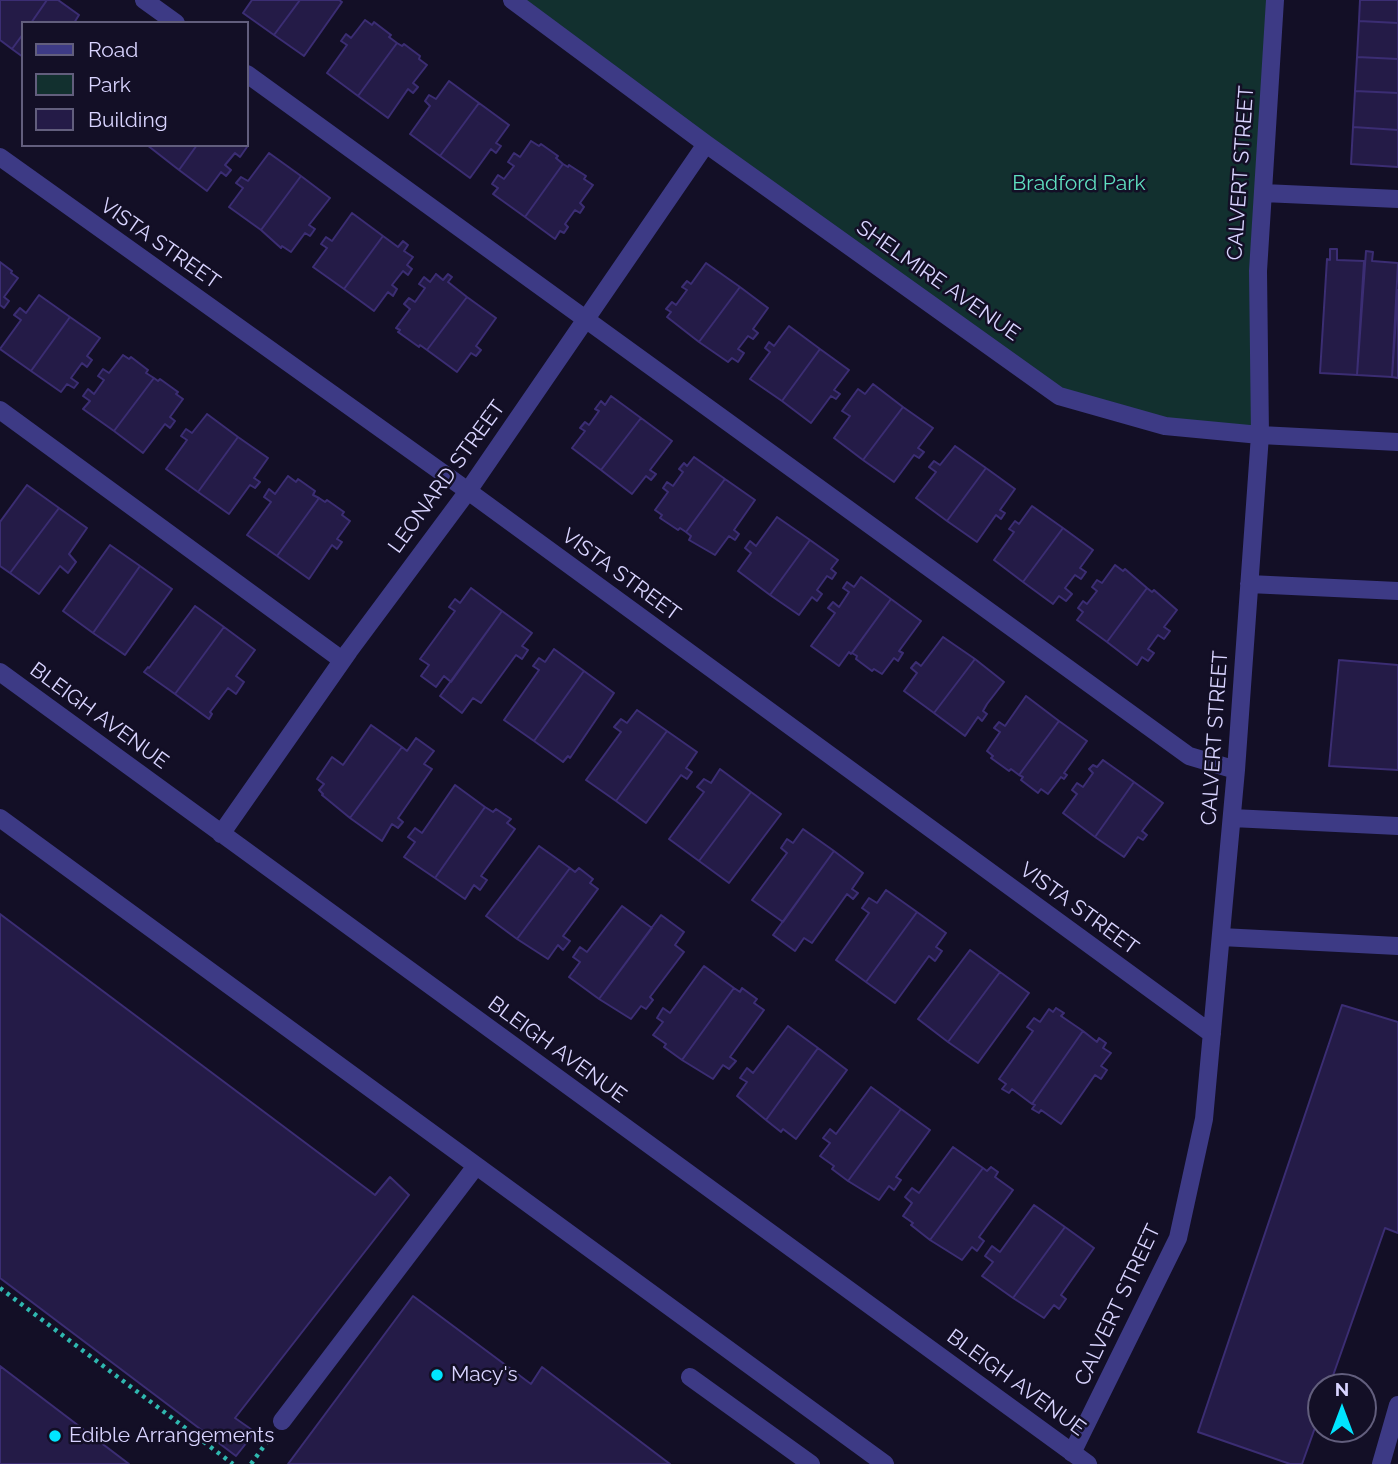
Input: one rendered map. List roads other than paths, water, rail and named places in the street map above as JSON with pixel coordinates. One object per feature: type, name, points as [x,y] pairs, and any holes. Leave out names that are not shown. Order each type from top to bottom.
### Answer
[{"type":"street","points":[[144,0],[173,21]]},
{"type":"street","name":"SHELMIRE AVENUE","points":[[512,0],[706,144],[1059,396],[1166,426],[1260,435],[1398,442]]},
{"type":"street","name":"CALVERT STREET","points":[[1072,1453],[1178,1238],[1203,1119],[1236,770],[1260,435],[1258,271],[1275,0]]},
{"type":"street","points":[[248,75],[1189,756],[1236,770]]},
{"type":"street","name":"LEONARD STREET","points":[[221,834],[342,660],[468,491],[706,144]]},
{"type":"street","name":"VISTA STREET","points":[[0,157],[468,491],[1212,1034]]},
{"type":"street","points":[[1263,193],[1398,199]]},
{"type":"street","points":[[0,410],[342,660]]},
{"type":"street","points":[[1249,584],[1398,591]]},
{"type":"street","name":"BLEIGH AVENUE","points":[[0,672],[1088,1464]]},
{"type":"street","points":[[0,818],[884,1464]]},
{"type":"street","points":[[1232,818],[1398,826]]},
{"type":"street","points":[[1221,937],[1398,946]]},
{"type":"street","points":[[282,1421],[476,1166]]},
{"type":"street","points":[[690,1377],[811,1464]]},
{"type":"street","points":[[1381,1464],[1398,1405]]},
{"type":"place","name":"Macy's","points":[[437,1375]]},
{"type":"place","name":"Edible Arrangements","points":[[55,1436]]},
{"type":"park label","name":"Bradford Park","points":[[1079,184]]}]
